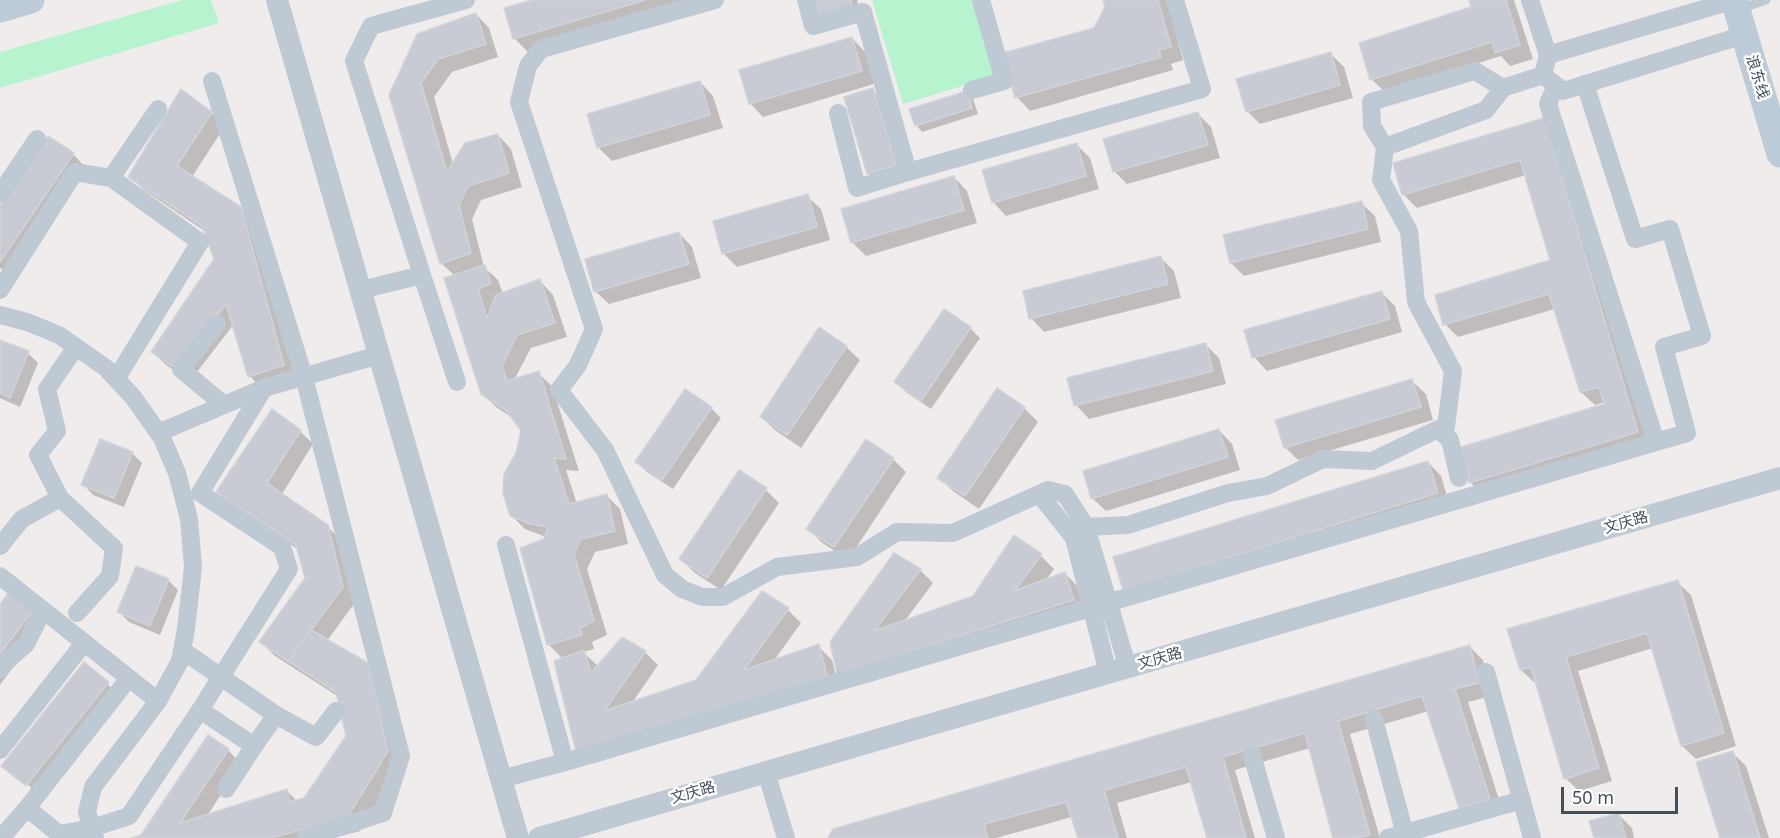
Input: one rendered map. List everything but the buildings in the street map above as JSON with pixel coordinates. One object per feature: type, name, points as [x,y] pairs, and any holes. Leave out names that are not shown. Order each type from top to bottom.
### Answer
[{"type":"main road","points":[[0,9],[32,0]]},
{"type":"main road","name":"浪东线","points":[[1737,11],[1780,154]]},
{"type":"street","points":[[277,0],[518,838]]},
{"type":"street","points":[[456,382],[354,61],[371,26],[466,0]]},
{"type":"street","points":[[715,0],[541,49],[528,66],[519,102],[594,329],[578,365],[560,390],[605,450],[665,575],[682,589],[702,597],[723,597],[777,567],[857,557],[897,532],[953,533],[1048,490],[1065,494],[1086,527],[1099,604]]},
{"type":"street","points":[[806,0],[813,26],[863,12],[908,172]]},
{"type":"street","points":[[972,90],[1004,81],[981,0]]},
{"type":"street","points":[[838,113],[857,188],[1202,89],[1175,0]]},
{"type":"street","points":[[1530,0],[1548,56],[1548,104],[1656,442]]},
{"type":"street","points":[[1548,56],[1737,11]]},
{"type":"street","points":[[1445,435],[1453,371],[1416,302],[1409,231],[1382,180],[1385,147],[1372,126],[1371,102],[1475,71],[1503,88],[1549,80],[1563,91],[1584,84],[1737,11]]},
{"type":"street","points":[[212,81],[303,377],[401,756],[383,813],[306,838]]},
{"type":"street","points":[[501,779],[1687,433],[1664,347],[1702,336],[1670,229],[1635,239],[1584,84]]},
{"type":"street","points":[[1385,147],[1486,110],[1503,88]]},
{"type":"street","points":[[111,178],[158,109]]},
{"type":"street","points":[[0,194],[37,139]]},
{"type":"street","points":[[0,290],[75,172],[111,178],[200,242],[116,379]]},
{"type":"street","points":[[361,290],[422,275]]},
{"type":"street","points":[[0,315],[27,322],[58,335],[106,368],[133,398],[158,433],[177,473],[189,519],[193,567],[180,661],[158,701],[93,787],[87,812],[93,833]]},
{"type":"street","points":[[217,324],[182,369],[224,405]]},
{"type":"street","points":[[76,347],[47,389],[57,431],[38,455],[60,498],[114,548],[110,576],[77,613]]},
{"type":"street","points":[[158,433],[264,388],[379,355]]},
{"type":"street","points":[[27,808],[59,834],[93,833],[129,816],[200,710],[289,569],[282,547],[200,493],[264,388]]},
{"type":"street","points":[[1086,527],[1128,525],[1228,493],[1268,486],[1323,459],[1372,461],[1438,429],[1450,440],[1459,478]]},
{"type":"street","name":"文庆路","points":[[539,838],[1780,478]]},
{"type":"street","points":[[1040,494],[1074,538],[1099,604],[1118,670]]},
{"type":"street","points":[[0,546],[22,519],[60,498]]},
{"type":"street","points":[[506,545],[565,762]]},
{"type":"street","points":[[0,576],[158,701]]},
{"type":"street","points":[[0,669],[26,644],[43,610]]},
{"type":"street","points":[[0,750],[84,643]]},
{"type":"street","points":[[182,650],[276,715],[316,737],[336,711]]},
{"type":"street","points":[[1486,672],[1533,838]]},
{"type":"street","points":[[1,838],[129,678]]},
{"type":"street","points":[[200,710],[254,746]]},
{"type":"street","points":[[226,789],[276,715]]},
{"type":"street","points":[[1374,719],[1400,837],[1522,801]]},
{"type":"street","points":[[1252,755],[1276,838]]},
{"type":"street","points":[[766,772],[786,838]]},
{"type":"lane","points":[[1737,11],[1766,0]]},
{"type":"green space","points":[[182,0],[211,0],[219,23],[0,88],[0,52]]},
{"type":"green space","points":[[872,0],[972,0],[995,76],[903,104]]}]
